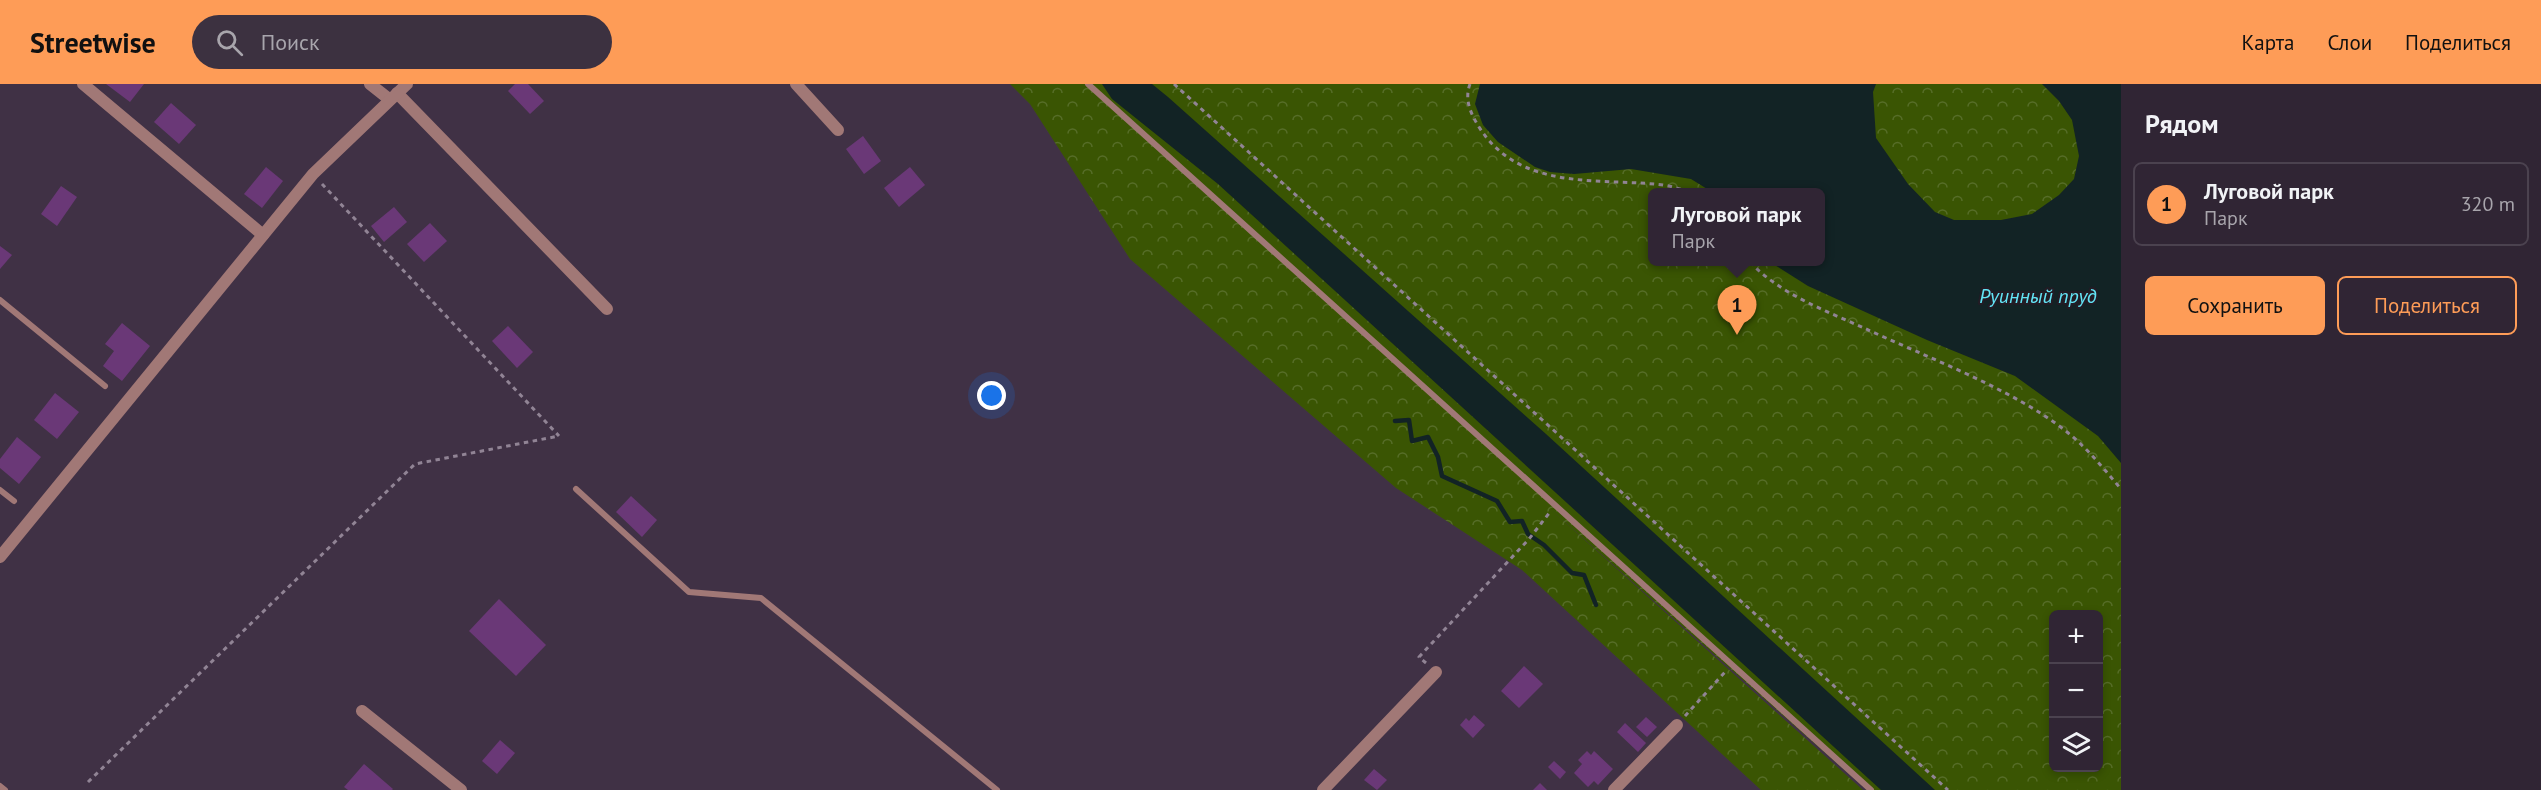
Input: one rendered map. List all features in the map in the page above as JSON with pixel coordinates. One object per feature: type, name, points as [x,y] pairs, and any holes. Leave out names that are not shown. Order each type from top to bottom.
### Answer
[{"type":"street","points":[[83,84],[263,235]]},
{"type":"street","points":[[370,84],[393,96],[607,309]]},
{"type":"street","points":[[0,557],[313,174],[407,84]]},
{"type":"street","points":[[796,84],[838,130]]},
{"type":"street","points":[[1323,790],[1436,672]]},
{"type":"street","points":[[362,711],[461,790]]},
{"type":"street","points":[[1614,790],[1677,725]]},
{"type":"lane","points":[[1088,84],[1872,790]]},
{"type":"lane","points":[[0,300],[105,386]]},
{"type":"lane","points":[[0,489],[14,501]]},
{"type":"lane","points":[[576,489],[689,592],[761,598],[997,790]]},
{"type":"lane","points":[[0,786],[5,790]]},
{"type":"path","points":[[1174,84],[1948,790]]},
{"type":"path","points":[[1470,84],[1467,91],[1470,112],[1487,139],[1503,155],[1520,166],[1562,179],[1676,188]]},
{"type":"path","points":[[88,782],[415,464],[559,436],[313,174]]},
{"type":"path","points":[[1756,266],[1782,289],[1801,299],[1985,384],[2045,416],[2068,433],[2121,489]]},
{"type":"path","points":[[1436,672],[1419,657],[1529,539],[1555,505]]},
{"type":"path","points":[[1677,725],[1732,664]]},
{"type":"green space","points":[[1010,84],[2121,84],[2121,790],[1867,790],[1548,507],[1863,790],[1761,790],[1522,570],[1396,488],[1130,259],[1030,104]]},
{"type":"water","points":[[1102,84],[1152,84],[1168,97],[1546,434],[1935,790],[1881,790],[1218,184],[1112,99]]},
{"type":"water","name":"Руинный пруд","points":[[1480,84],[1876,84],[1873,92],[1876,138],[1908,184],[1935,212],[1954,220],[2001,220],[2032,214],[2059,195],[2074,179],[2079,156],[2072,120],[2059,101],[2042,84],[2121,84],[2121,463],[2098,436],[2015,376],[1927,340],[1808,286],[1776,266],[1825,266],[1825,188],[1706,188],[1691,179],[1631,169],[1574,174],[1550,172],[1535,167],[1498,142],[1483,125],[1475,104]]},
{"type":"building","points":[[106,84],[144,84],[130,102]]},
{"type":"building","points":[[515,84],[528,84],[544,101],[530,114],[508,91]]},
{"type":"building","points":[[171,103],[196,125],[179,144],[154,122]]},
{"type":"building","points":[[863,136],[881,161],[864,174],[846,149]]},
{"type":"building","points":[[266,167],[283,181],[262,208],[244,194]]},
{"type":"building","points":[[910,167],[925,185],[899,207],[884,188]]},
{"type":"building","points":[[61,186],[77,197],[57,226],[41,214]]},
{"type":"building","points":[[394,207],[407,222],[384,242],[371,226]]},
{"type":"building","points":[[430,223],[447,241],[424,262],[407,244]]},
{"type":"building","points":[[0,246],[12,255],[0,269]]},
{"type":"building","points":[[122,323],[150,346],[122,381],[103,366],[114,351],[105,344]]},
{"type":"building","points":[[508,326],[533,352],[517,368],[492,341]]},
{"type":"building","points":[[55,393],[79,412],[57,439],[34,420]]},
{"type":"building","points":[[17,437],[41,457],[19,484],[0,468],[0,459]]},
{"type":"building","points":[[631,496],[657,520],[642,537],[616,512]]},
{"type":"building","points":[[499,599],[546,645],[516,676],[469,631]]},
{"type":"building","points":[[1524,666],[1543,684],[1519,708],[1501,691]]},
{"type":"building","points":[[1474,715],[1485,725],[1473,738],[1460,725],[1466,718],[1469,721]]},
{"type":"building","points":[[1646,717],[1657,727],[1647,737],[1636,727]]},
{"type":"building","points":[[1625,723],[1646,743],[1638,752],[1617,732]]},
{"type":"building","points":[[500,740],[515,753],[497,774],[482,761]]},
{"type":"building","points":[[1587,751],[1591,755],[1594,751],[1613,769],[1598,785],[1594,781],[1588,787],[1574,773],[1582,764],[1578,760]]},
{"type":"building","points":[[1554,761],[1566,772],[1560,779],[1548,767]]},
{"type":"building","points":[[364,764],[393,789],[348,790],[344,787]]},
{"type":"building","points":[[1374,769],[1387,780],[1377,790],[1364,780]]},
{"type":"building","points":[[1540,783],[1547,790],[1533,790]]},
{"type":"waterway","points":[[1395,421],[1409,420],[1412,441],[1428,437],[1438,457],[1442,476],[1497,501],[1510,522],[1522,521],[1528,534],[1544,545],[1572,573],[1584,575],[1596,605]]},
{"type":"place","name":"Луговой парк","points":[[1737,335]]}]
